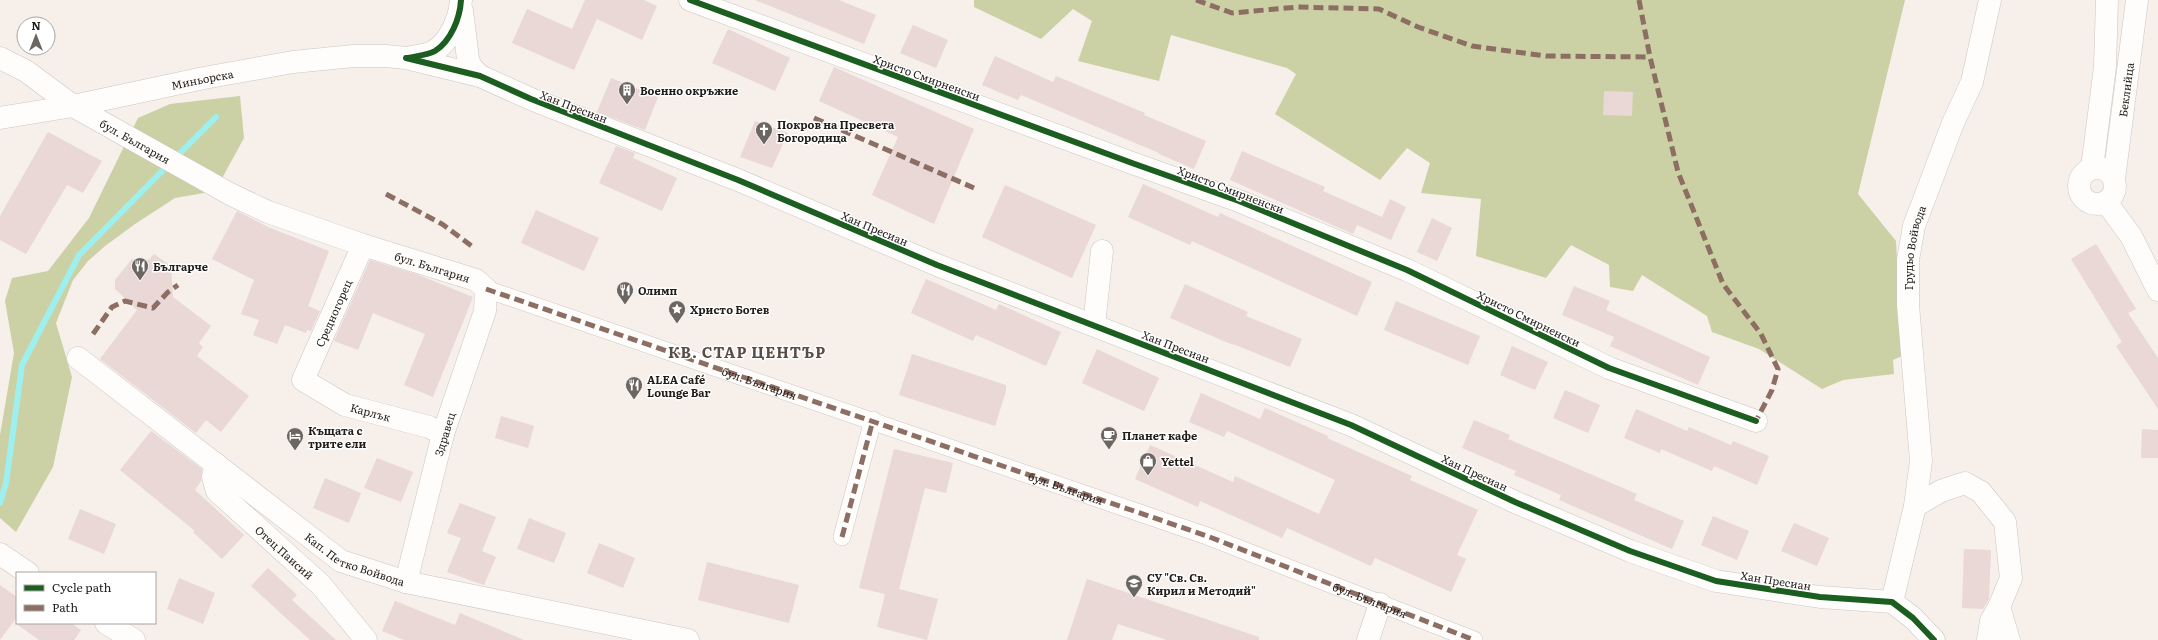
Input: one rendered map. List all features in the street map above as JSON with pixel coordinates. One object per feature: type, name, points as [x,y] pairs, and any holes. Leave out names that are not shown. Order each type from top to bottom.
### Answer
[{"type":"street","name":"Христо Смирненски","points":[[690,0],[1117,158],[1239,201],[1407,270],[1609,368],[1756,421]]},
{"type":"street","name":"Грудьо Войвода","points":[[1897,606],[1915,506],[1921,461],[1908,306],[1908,260],[1914,226],[1953,123],[1972,82],[1990,0]]},
{"type":"street","points":[[2092,168],[2105,67],[2107,0]]},
{"type":"street","name":"Беклийца","points":[[2114,179],[2137,0]]},
{"type":"street","points":[[406,58],[435,51],[451,34],[457,23],[461,2]]},
{"type":"street","points":[[461,2],[468,59],[471,67],[480,76]]},
{"type":"street","name":"Миньорска","points":[[0,118],[74,106],[204,78],[293,62],[354,56],[386,56],[406,58]]},
{"type":"street","name":"бул. България","points":[[0,58],[26,71],[74,106],[230,194],[268,212],[363,245],[476,280],[486,289],[873,420],[1207,536],[1474,640]]},
{"type":"street","name":"Хан Пресиан","points":[[406,58],[480,76],[531,99],[738,180],[937,265],[1351,425],[1515,502],[1630,551],[1716,580],[1820,597],[1897,606]]},
{"type":"street","points":[[2092,168],[2106,170],[2114,179],[2114,194],[2106,202],[2101,204],[2089,203],[2081,195],[2079,190],[2080,179],[2092,168]]},
{"type":"street","points":[[2106,202],[2131,236],[2158,290]]},
{"type":"street","name":"Средногорец","points":[[303,380],[363,245]]},
{"type":"street","points":[[1094,325],[1102,251]]},
{"type":"street","name":"Здравец","points":[[406,582],[443,434],[486,311],[486,289]]},
{"type":"street","name":"Кап. Петко Войвода","points":[[78,358],[341,561],[406,582],[688,640]]},
{"type":"street","name":"Карлък","points":[[303,380],[345,405],[423,425],[443,434]]},
{"type":"street","points":[[842,537],[873,420]]},
{"type":"street","name":"Отец Паисий","points":[[216,464],[213,477],[217,490],[321,585],[366,640]]},
{"type":"street","points":[[1915,506],[1941,490],[1965,483],[1981,492],[2005,522],[2011,578],[1999,607],[1991,621],[1988,640]]},
{"type":"street","points":[[0,554],[27,572]]},
{"type":"street","points":[[1368,640],[1380,604]]},
{"type":"street","points":[[1897,606],[1934,640]]},
{"type":"street","points":[[1999,607],[2009,640]]},
{"type":"street","points":[[108,624],[134,640]]},
{"type":"green space","points":[[974,0],[1905,0],[1858,194],[1896,241],[1902,356],[1893,360],[1894,374],[1843,380],[1822,389],[1759,349],[1712,332],[1707,316],[1642,275],[1633,291],[1610,287],[1609,265],[1571,245],[1546,278],[1476,256],[1481,199],[1421,193],[1430,163],[1407,148],[1380,180],[1275,114],[1296,74],[1287,68],[1171,35],[1159,81],[1078,61],[1092,21],[1073,9],[1041,39],[974,7]]},
{"type":"green space","points":[[240,96],[244,138],[215,191],[175,198],[105,246],[88,261],[73,280],[56,323],[72,377],[53,467],[16,532],[0,518],[0,435],[14,353],[5,301],[12,278],[48,271],[89,218],[138,118],[170,104]]},
{"type":"building","points":[[585,0],[644,0],[657,6],[642,40],[597,19],[574,70],[512,43],[527,9],[572,29]]},
{"type":"building","points":[[755,0],[839,0],[876,15],[864,44]]},
{"type":"building","points":[[913,25],[948,40],[936,68],[900,53]]},
{"type":"building","points":[[728,29],[790,58],[775,91],[712,63]]},
{"type":"building","points":[[995,56],[1053,82],[1056,76],[1145,113],[1144,115],[1206,141],[1194,169],[1021,95],[1018,100],[982,85]]},
{"type":"building","points":[[834,67],[974,129],[934,224],[872,195],[898,137],[819,101]]},
{"type":"building","name":"Военно окръжие","points":[[611,78],[658,97],[645,130],[597,112]]},
{"type":"building","points":[[1604,91],[1633,92],[1632,116],[1603,115]]},
{"type":"building","name":"Покров на Пресвета Богородица","points":[[755,121],[788,133],[772,168],[740,157]]},
{"type":"building","points":[[48,132],[102,161],[83,193],[67,185],[26,254],[0,240],[0,216]]},
{"type":"building","points":[[616,146],[635,153],[633,158],[677,178],[662,211],[599,183]]},
{"type":"building","points":[[1242,151],[1325,187],[1323,191],[1382,217],[1390,199],[1406,207],[1391,240],[1357,225],[1353,234],[1230,180]]},
{"type":"building","points":[[1143,184],[1218,217],[1220,213],[1372,282],[1357,316],[1192,241],[1190,245],[1128,217]]},
{"type":"building","points":[[1005,185],[1096,225],[1072,278],[982,237]]},
{"type":"building","points":[[536,210],[599,238],[584,271],[521,243]]},
{"type":"building","points":[[237,211],[268,227],[329,251],[308,306],[320,311],[311,331],[307,330],[306,333],[285,325],[277,344],[253,335],[259,320],[241,314],[254,280],[212,259]]},
{"type":"building","points":[[1432,218],[1452,228],[1437,261],[1417,252]]},
{"type":"building","points":[[2096,244],[2136,309],[2128,313],[2158,358],[2158,409],[2116,346],[2122,342],[2071,259]]},
{"type":"building","points":[[154,254],[171,266],[173,297],[211,326],[199,343],[203,347],[197,356],[249,396],[221,432],[206,420],[196,433],[100,359],[137,310],[115,289],[115,280],[132,259],[142,265]]},
{"type":"building","points":[[370,260],[416,274],[473,297],[433,397],[404,385],[425,334],[373,313],[358,350],[334,341]]},
{"type":"building","points":[[926,279],[996,310],[999,304],[1061,332],[1046,366],[976,335],[973,341],[911,313]]},
{"type":"building","points":[[1185,284],[1248,312],[1246,316],[1302,339],[1290,367],[1170,318]]},
{"type":"building","points":[[1574,286],[1610,301],[1606,310],[1710,357],[1698,385],[1610,346],[1614,337],[1562,315]]},
{"type":"building","points":[[1396,301],[1480,336],[1468,365],[1384,330]]},
{"type":"building","points":[[1512,346],[1548,362],[1535,390],[1500,375]]},
{"type":"building","points":[[1097,349],[1159,378],[1144,411],[1082,383]]},
{"type":"building","points":[[912,354],[1006,385],[1006,391],[995,426],[899,395]]},
{"type":"building","points":[[1565,390],[1600,405],[1588,433],[1553,418]]},
{"type":"building","points":[[1201,393],[1260,419],[1265,408],[1412,476],[1410,480],[1478,510],[1457,555],[1466,559],[1451,592],[1375,558],[1371,566],[1287,528],[1282,538],[1200,501],[1198,507],[1135,479],[1150,445],[1233,482],[1235,476],[1319,514],[1335,480],[1227,431],[1224,437],[1189,422]]},
{"type":"building","points":[[1636,409],[1687,431],[1689,427],[1731,445],[1733,441],[1769,456],[1757,485],[1714,466],[1712,471],[1661,449],[1660,453],[1624,438]]},
{"type":"building","points":[[501,416],[534,426],[528,448],[495,438]]},
{"type":"building","points":[[1474,420],[1510,435],[1508,439],[1637,494],[1634,500],[1684,521],[1672,549],[1559,500],[1561,495],[1514,475],[1516,471],[1462,448]]},
{"type":"building","points":[[2142,429],[2158,430],[2158,458],[2141,458]]},
{"type":"building","points":[[151,431],[202,469],[201,481],[195,490],[244,535],[222,559],[193,532],[195,531],[120,470]]},
{"type":"building","points":[[894,449],[953,463],[946,493],[925,488],[899,589],[938,599],[927,640],[877,627],[885,594],[859,588]]},
{"type":"building","points":[[377,458],[413,472],[401,502],[364,488]]},
{"type":"building","points":[[325,478],[361,493],[349,523],[313,508]]},
{"type":"building","points":[[460,503],[496,517],[482,551],[496,557],[484,585],[447,572],[461,538],[447,533]]},
{"type":"building","points":[[80,509],[116,524],[104,554],[68,539]]},
{"type":"building","points":[[1713,516],[1749,531],[1737,560],[1701,545]]},
{"type":"building","points":[[529,518],[566,533],[554,563],[517,549]]},
{"type":"building","points":[[1794,523],[1829,538],[1817,566],[1781,551]]},
{"type":"building","points":[[599,543],[635,558],[623,588],[587,573]]},
{"type":"building","points":[[1964,549],[1991,550],[1989,599],[1983,609],[1962,608]]},
{"type":"building","points":[[707,562],[799,585],[789,623],[698,600]]},
{"type":"building","points":[[268,568],[297,595],[292,600],[336,640],[310,640],[251,586]]},
{"type":"building","points":[[179,578],[215,593],[203,624],[167,609]]},
{"type":"building","points":[[1087,579],[1259,637],[1259,640],[1167,640],[1118,624],[1112,640],[1067,640]]},
{"type":"building","points":[[0,585],[16,596],[16,618],[0,640]]},
{"type":"building","points":[[395,601],[455,625],[460,613],[524,640],[404,640],[382,631]]},
{"type":"building","points":[[16,624],[72,624],[81,630],[74,640],[39,640]]},
{"type":"waterway","points":[[175,158],[216,117]]},
{"type":"waterway","points":[[0,503],[6,483],[22,365],[79,255],[168,165]]},
{"type":"marked path","points":[[1196,0],[1232,13],[1298,7],[1379,9],[1418,27],[1472,46],[1546,56],[1650,57]]},
{"type":"marked path","points":[[1639,0],[1650,57],[1678,172],[1723,284],[1761,334],[1778,369],[1772,390],[1756,421]]},
{"type":"marked path","points":[[814,118],[974,188]]},
{"type":"marked path","points":[[386,194],[442,224],[473,247]]},
{"type":"marked path","points":[[93,334],[112,307],[125,301],[153,308],[168,292],[178,285]]},
{"type":"marked path","points":[[486,289],[1207,536],[1474,640]]},
{"type":"marked path","points":[[842,537],[873,420]]},
{"type":"cycle path","points":[[408,58],[432,52],[441,47],[450,35],[457,21],[461,0]]},
{"type":"cycle path","points":[[690,0],[1239,201],[1407,270],[1609,368],[1756,421]]},
{"type":"cycle path","points":[[406,58],[480,76],[531,99],[738,180],[937,265],[1351,425],[1515,502],[1630,551],[1716,581],[1820,597],[1892,602],[1913,618],[1934,640]]},
{"type":"place","name":"Военно окръжие","points":[[627,105]]},
{"type":"place","name":"Покров на Пресвета Богородица","points":[[764,145]]},
{"type":"place","name":"Българче","points":[[140,281]]},
{"type":"place","name":"Олимп","points":[[625,305]]},
{"type":"place","name":"Христо Ботев","points":[[677,324]]},
{"type":"place","name":"ALEA Café Lounge Bar","points":[[634,400]]},
{"type":"place","name":"Планет кафе","points":[[1109,450]]},
{"type":"place","name":"Къщата с трите ели","points":[[295,451]]},
{"type":"place","name":"Yettel","points":[[1148,476]]},
{"type":"place","name":"СУ \"Св. Св. Кирил и Методий\"","points":[[1134,598]]},
{"type":"district","name":"КВ. СТАР ЦЕНТЪР","points":[[747,351]]}]
